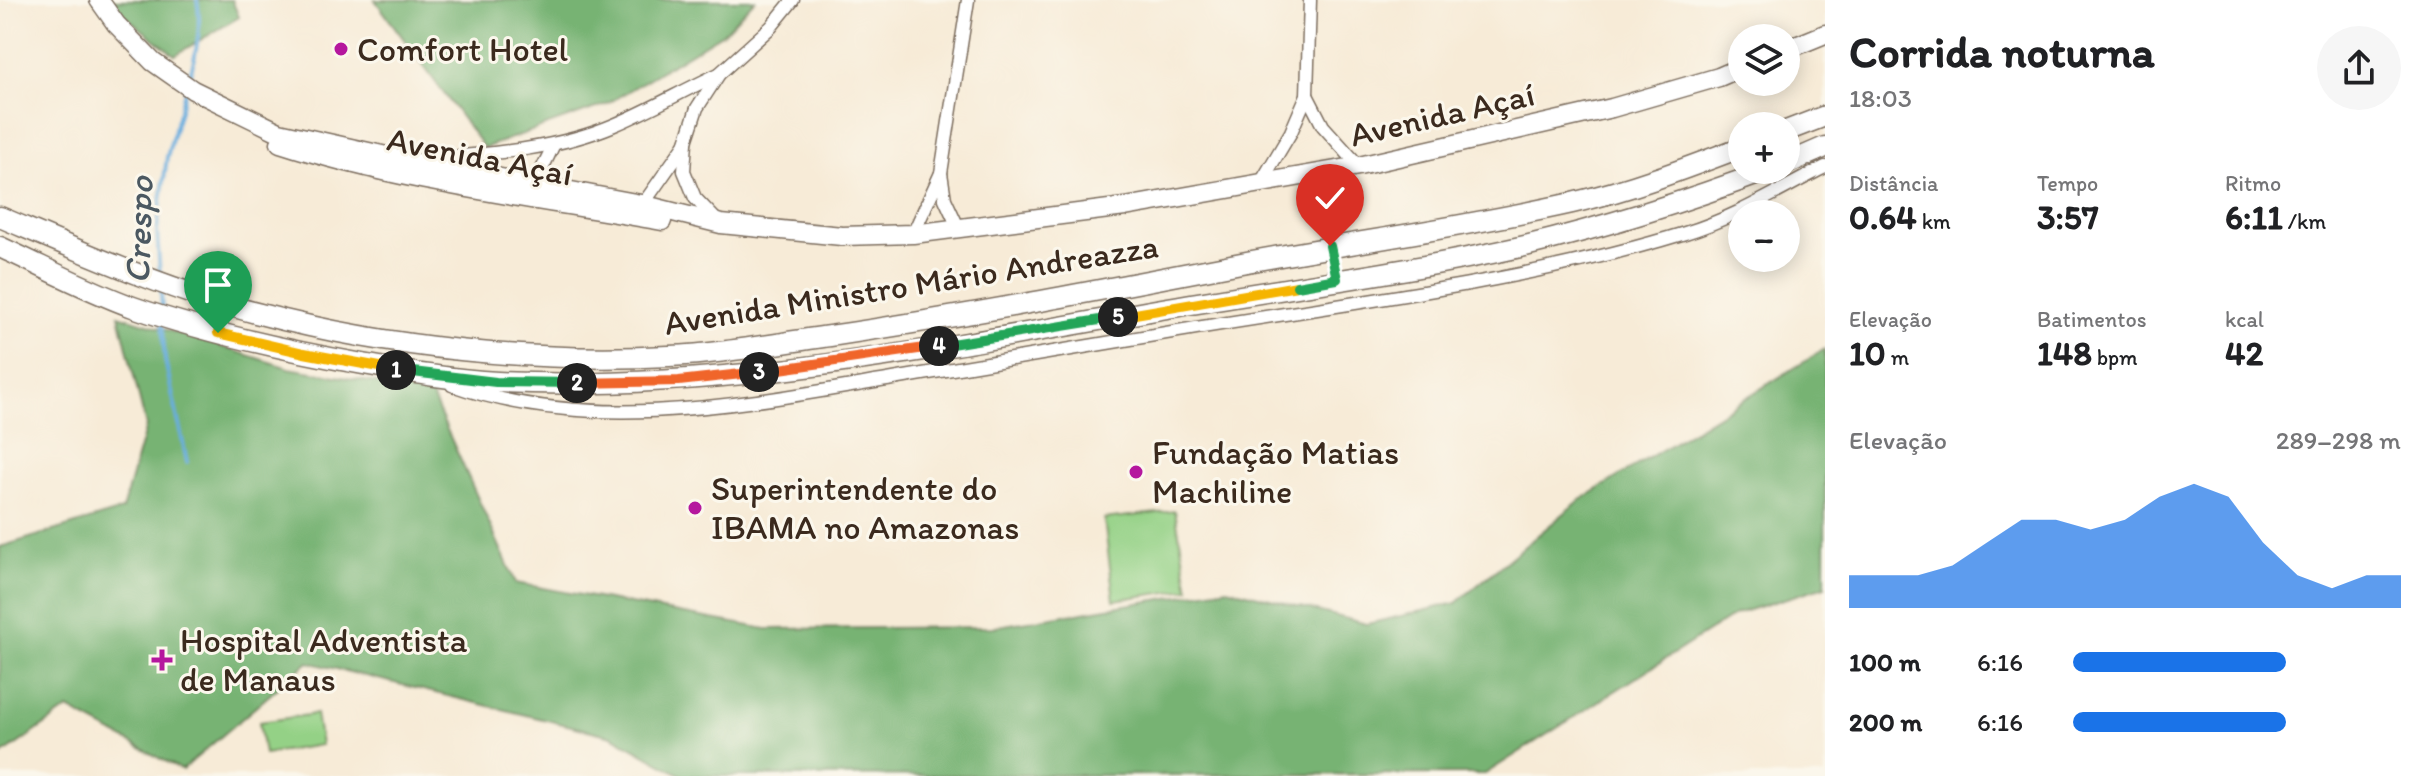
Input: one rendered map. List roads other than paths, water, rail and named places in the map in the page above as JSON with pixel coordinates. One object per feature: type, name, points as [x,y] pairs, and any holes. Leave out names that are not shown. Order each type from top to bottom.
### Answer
[{"type":"main road","points":[[1800,126],[1825,116]]},
{"type":"main road","points":[[1800,158],[1825,147]]},
{"type":"main road","name":"Avenida Ministro Mário Andreazza","points":[[0,217],[123,269],[262,315],[429,347],[612,357],[687,355],[894,326],[1330,246],[1414,234],[1576,202],[1728,152]]},
{"type":"main road","name":"Avenida Ministro Mário Andreazza","points":[[0,247],[131,306],[218,333],[304,353],[423,374],[496,382],[613,384],[679,381],[892,354],[1422,267],[1527,245],[1640,215],[1729,184]]},
{"type":"main road","points":[[1330,246],[1337,279]]},
{"type":"street","name":"Avenida Açaí","points":[[85,0],[108,32],[147,72],[184,98],[275,142],[329,159],[394,174],[537,192],[721,224],[842,236],[913,234],[1125,207],[1359,166],[1612,108],[1728,73]]},
{"type":"street","name":"Avenida Açaí","points":[[99,0],[116,24],[153,62],[193,90],[279,132],[537,192]]},
{"type":"street","points":[[721,224],[695,198],[684,171],[686,142],[697,108],[719,74],[771,27],[793,0]]},
{"type":"street","points":[[913,234],[941,173],[968,0]]},
{"type":"street","points":[[1260,184],[1291,132],[1307,95],[1310,0]]},
{"type":"street","points":[[1800,44],[1825,34]]},
{"type":"street","points":[[409,161],[554,144],[613,126],[719,74]]},
{"type":"street","points":[[1307,95],[1323,126],[1359,166]]},
{"type":"street","points":[[639,210],[686,142]]},
{"type":"street","points":[[537,192],[545,161],[554,144]]},
{"type":"street","points":[[423,374],[470,391],[535,407],[574,411],[612,412],[708,406],[832,389],[1498,278],[1628,250],[1728,218],[1825,167]]},
{"type":"street","points":[[941,173],[945,199],[958,227]]},
{"type":"street","name":"Avenida Açaí","points":[[639,210],[722,232],[842,245],[885,243],[913,234]]},
{"type":"waterway","name":"Crespo","points":[[189,78],[198,39],[197,0]]},
{"type":"waterway","name":"Crespo","points":[[160,275],[157,231],[167,157],[185,91]]},
{"type":"waterway","name":"Crespo","points":[[161,291],[162,310]]},
{"type":"waterway","name":"Crespo","points":[[162,323],[165,360],[187,462]]},
{"type":"place","name":"Comfort Hotel","points":[[341,49]]},
{"type":"place","name":"Fundação Matias Machiline","points":[[1136,472]]},
{"type":"place","name":"Superintendente do IBAMA no Amazonas","points":[[695,508]]},
{"type":"place","name":"Hospital Adventista de Manaus","points":[[162,660]]}]
